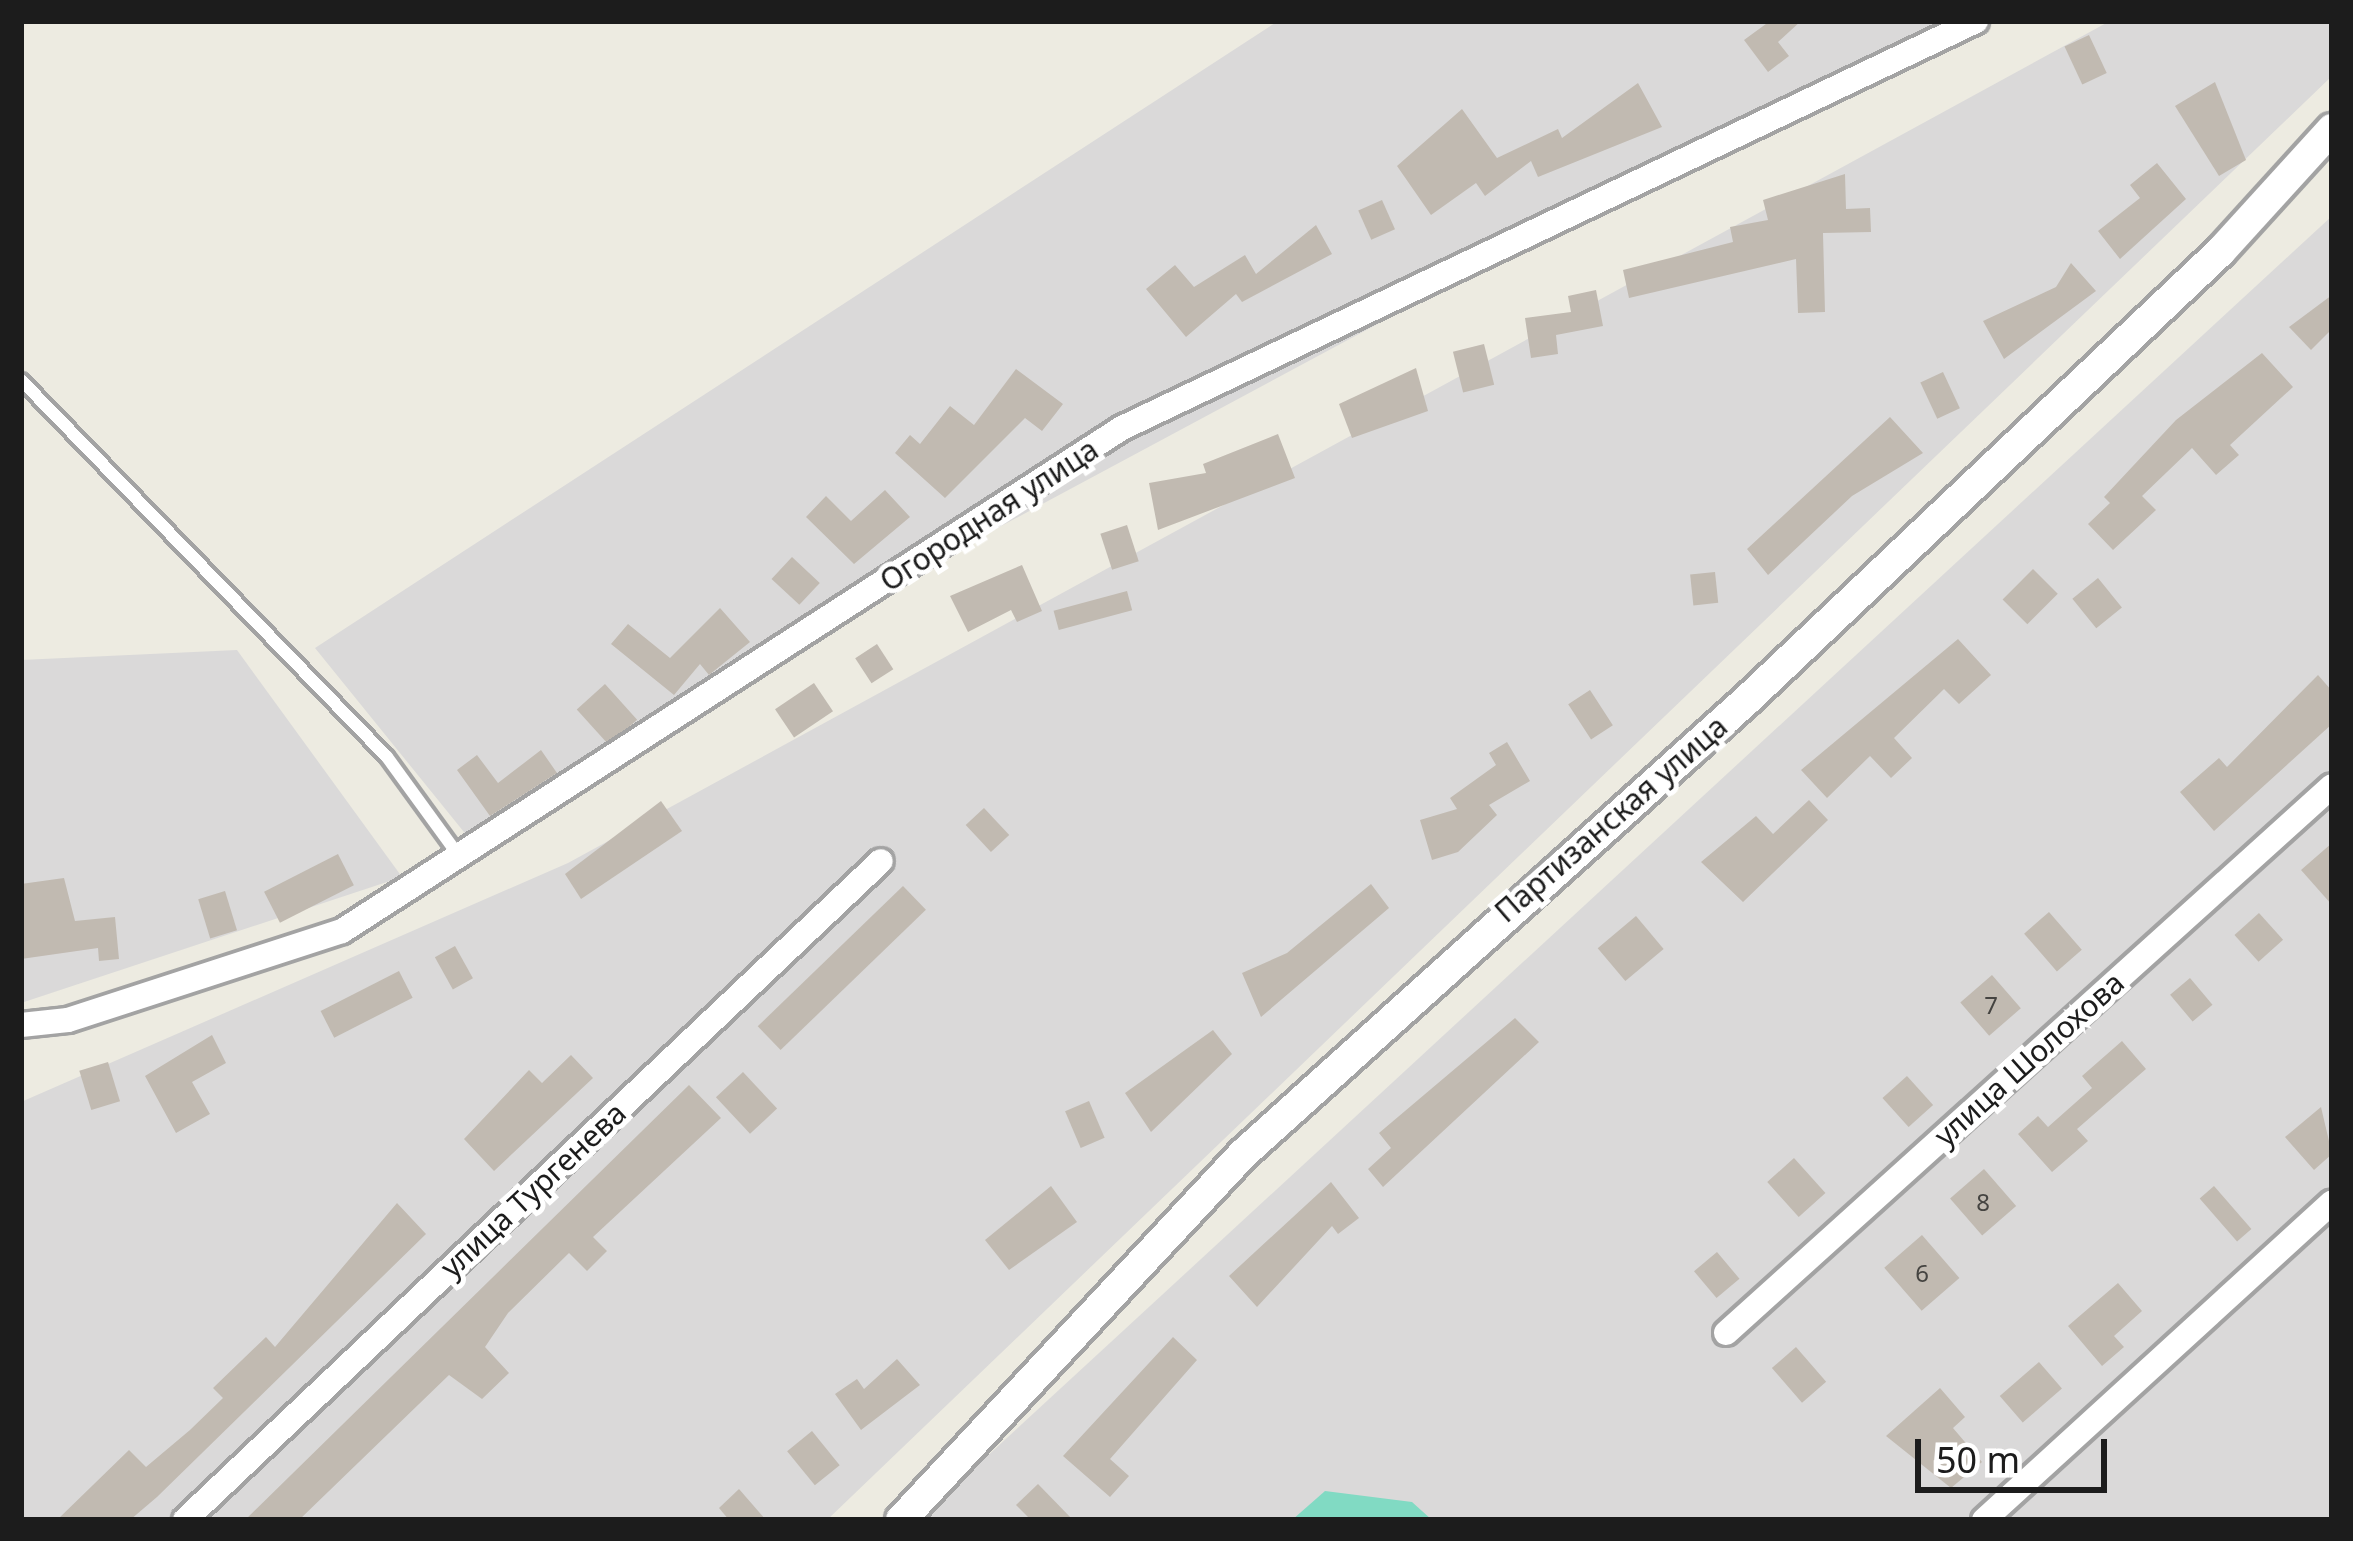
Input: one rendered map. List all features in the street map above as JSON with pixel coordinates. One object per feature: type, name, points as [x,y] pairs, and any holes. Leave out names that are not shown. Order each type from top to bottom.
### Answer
[{"type":"street","name":"Огородная улица","points":[[21,1025],[242,969],[343,931],[464,862],[1122,428],[1976,21]]},
{"type":"street","name":"Партизанская улица","points":[[901,1520],[1244,1154],[1783,666],[2221,251],[2332,129]]},
{"type":"street","name":"улица Шолохова","points":[[1726,1333],[2332,786]]},
{"type":"street","name":"улица Тургенева","points":[[185,1520],[881,861]]},
{"type":"street","points":[[1984,1520],[2332,1202]]},
{"type":"lane","points":[[21,380],[387,757],[464,862]]},
{"type":"shaded area","points":[[1278,21],[1942,21],[627,727],[468,837],[315,648]]},
{"type":"shaded area","points":[[2110,21],[2332,21],[2332,76],[827,1520],[21,1520],[21,1102],[568,863]]},
{"type":"shaded area","points":[[2332,216],[2332,1520],[918,1520]]},
{"type":"shaded area","points":[[237,650],[402,877],[21,1003],[21,660]]},
{"type":"green space","points":[[1325,1491],[1412,1502],[1432,1520],[1292,1520]]},
{"type":"building","points":[[1770,21],[1801,21],[1778,42],[1789,56],[1768,72],[1744,40]]},
{"type":"building","points":[[2089,35],[2107,73],[2082,84],[2065,46]]},
{"type":"building","points":[[2215,82],[2246,160],[2219,176],[2175,106]]},
{"type":"building","points":[[1638,83],[1662,127],[1538,177],[1531,161],[1485,196],[1476,183],[1431,215],[1397,166],[1462,109],[1497,158],[1558,129],[1562,138]]},
{"type":"building","points":[[2157,163],[2186,199],[2120,259],[2098,231],[2140,198],[2130,185]]},
{"type":"building","points":[[1845,174],[1846,209],[1870,208],[1871,232],[1823,233],[1825,312],[1798,313],[1796,259],[1629,298],[1623,270],[1733,242],[1730,227],[1768,220],[1763,200]]},
{"type":"building","points":[[1382,200],[1395,229],[1371,240],[1358,211]]},
{"type":"building","points":[[1316,225],[1332,254],[1242,302],[1236,294],[1186,337],[1146,289],[1175,265],[1194,287],[1245,255],[1256,274]]},
{"type":"building","points":[[2071,263],[2096,291],[2004,359],[1983,321],[2056,287]]},
{"type":"building","points":[[1596,290],[1603,326],[1556,335],[1558,354],[1531,358],[1525,318],[1571,312],[1568,296]]},
{"type":"building","points":[[2332,295],[2332,329],[2311,350],[2289,327]]},
{"type":"building","points":[[1484,344],[1494,385],[1463,392],[1453,352]]},
{"type":"building","points":[[2262,353],[2293,387],[2230,445],[2239,455],[2216,475],[2192,448],[2142,496],[2156,510],[2113,550],[2088,524],[2110,503],[2104,497],[2176,420]]},
{"type":"building","points":[[1416,368],[1428,411],[1352,438],[1339,404]]},
{"type":"building","points":[[1016,369],[1063,404],[1042,431],[1025,418],[945,498],[895,453],[910,435],[920,444],[950,406],[974,425]]},
{"type":"building","points":[[1943,372],[1960,408],[1937,419],[1920,383]]},
{"type":"building","points":[[1890,417],[1923,453],[1852,496],[1768,575],[1747,549]]},
{"type":"building","points":[[1278,434],[1295,478],[1158,530],[1149,483],[1206,473],[1203,464]]},
{"type":"building","points":[[885,490],[910,517],[854,564],[806,517],[826,496],[851,521]]},
{"type":"building","points":[[1127,525],[1139,561],[1112,570],[1100,534]]},
{"type":"building","points":[[792,557],[820,583],[799,605],[772,579]]},
{"type":"building","points":[[1022,565],[1042,611],[1017,622],[1011,610],[968,632],[950,596]]},
{"type":"building","points":[[2033,569],[2058,594],[2027,624],[2003,599]]},
{"type":"building","points":[[1715,572],[1718,603],[1693,605],[1690,575]]},
{"type":"building","points":[[2098,578],[2122,608],[2096,628],[2072,599]]},
{"type":"building","points":[[1127,591],[1132,610],[1059,630],[1054,611]]},
{"type":"building","points":[[720,608],[750,642],[709,675],[700,664],[674,695],[611,644],[628,624],[670,658]]},
{"type":"building","points":[[1958,639],[1991,675],[1959,704],[1944,689],[1894,738],[1912,758],[1891,778],[1870,756],[1827,798],[1801,770]]},
{"type":"building","points":[[877,644],[893,669],[872,683],[855,658]]},
{"type":"building","points":[[2318,675],[2332,691],[2332,724],[2214,831],[2180,792],[2219,758],[2227,767]]},
{"type":"building","points":[[814,683],[833,711],[794,737],[775,709]]},
{"type":"building","points":[[605,684],[637,720],[609,745],[577,709]]},
{"type":"building","points":[[1590,690],[1613,725],[1591,739],[1568,704]]},
{"type":"building","points":[[1507,742],[1530,781],[1489,805],[1497,815],[1458,852],[1432,860],[1420,820],[1457,809],[1450,798],[1496,765],[1489,753]]},
{"type":"building","points":[[541,750],[557,773],[490,816],[457,770],[477,755],[498,783]]},
{"type":"building","points":[[1809,800],[1828,820],[1743,902],[1701,862],[1756,816],[1773,834]]},
{"type":"building","points":[[661,801],[682,831],[581,899],[565,874]]},
{"type":"building","points":[[984,808],[1009,835],[991,852],[966,825]]},
{"type":"building","points":[[2332,843],[2332,905],[2301,870]]},
{"type":"building","points":[[338,854],[354,885],[280,923],[264,892]]},
{"type":"building","points":[[64,878],[75,921],[115,917],[119,959],[99,961],[98,948],[21,959],[21,884]]},
{"type":"building","points":[[1371,884],[1389,908],[1261,1017],[1242,973],[1287,953]]},
{"type":"building","points":[[903,886],[926,910],[781,1050],[758,1026]]},
{"type":"building","points":[[225,891],[237,930],[210,938],[198,899]]},
{"type":"building","points":[[2049,912],[2082,950],[2057,971],[2024,934]]},
{"type":"building","points":[[2259,913],[2283,940],[2259,962],[2234,935]]},
{"type":"building","points":[[1636,916],[1664,949],[1625,981],[1598,948]]},
{"type":"building","points":[[455,946],[473,978],[453,990],[435,957]]},
{"type":"building","points":[[399,971],[413,998],[334,1038],[321,1011]]},
{"type":"building","points":[[1992,975],[2021,1008],[1989,1036],[1960,1003]]},
{"type":"building","points":[[2190,978],[2212,1005],[2193,1022],[2170,995]]},
{"type":"building","points":[[1515,1018],[1539,1042],[1383,1187],[1368,1169],[1391,1148],[1379,1133]]},
{"type":"building","points":[[1213,1030],[1232,1054],[1151,1132],[1125,1093]]},
{"type":"building","points":[[212,1035],[226,1063],[192,1082],[210,1114],[176,1133],[145,1076]]},
{"type":"building","points":[[2122,1041],[2146,1069],[2077,1129],[2088,1141],[2052,1172],[2018,1134],[2038,1116],[2048,1127],[2092,1088],[2082,1076]]},
{"type":"building","points":[[571,1055],[593,1078],[494,1171],[464,1139],[529,1070],[542,1083]]},
{"type":"building","points":[[108,1062],[120,1101],[91,1110],[79,1071]]},
{"type":"building","points":[[743,1072],[777,1109],[750,1134],[716,1097]]},
{"type":"building","points":[[1907,1076],[1933,1105],[1909,1127],[1882,1098]]},
{"type":"building","points":[[689,1085],[721,1118],[593,1237],[607,1251],[587,1271],[569,1253],[508,1313],[485,1347],[509,1373],[482,1399],[449,1375],[299,1520],[245,1520]]},
{"type":"building","points":[[1089,1101],[1105,1138],[1081,1148],[1065,1111]]},
{"type":"building","points":[[2321,1107],[2332,1154],[2314,1170],[2285,1137]]},
{"type":"building","points":[[1794,1158],[1825,1193],[1799,1217],[1767,1182]]},
{"type":"building","points":[[1984,1169],[2016,1206],[1982,1236],[1950,1199]]},
{"type":"building","points":[[1331,1182],[1359,1218],[1338,1234],[1332,1226],[1257,1307],[1229,1276]]},
{"type":"building","points":[[1051,1186],[1077,1222],[1009,1270],[985,1240]]},
{"type":"building","points":[[2214,1186],[2251,1229],[2237,1241],[2200,1198]]},
{"type":"building","points":[[397,1203],[426,1234],[157,1497],[130,1520],[57,1520],[129,1450],[146,1467],[190,1430],[223,1398],[213,1388],[266,1337],[275,1347]]},
{"type":"building","points":[[1922,1235],[1959,1278],[1922,1311],[1884,1268]]},
{"type":"building","points":[[1717,1252],[1739,1279],[1717,1298],[1694,1271]]},
{"type":"building","points":[[2118,1283],[2142,1311],[2114,1336],[2124,1347],[2102,1366],[2068,1326]]},
{"type":"building","points":[[1173,1337],[1197,1360],[1110,1459],[1129,1476],[1110,1497],[1063,1456]]},
{"type":"building","points":[[1796,1347],[1826,1382],[1802,1403],[1772,1368]]},
{"type":"building","points":[[897,1359],[920,1385],[861,1430],[835,1394],[857,1379],[864,1389]]},
{"type":"building","points":[[2039,1362],[2062,1388],[2023,1423],[2000,1396]]},
{"type":"building","points":[[1940,1388],[1965,1417],[1953,1428],[1982,1462],[1951,1488],[1886,1436]]},
{"type":"building","points":[[812,1431],[840,1465],[815,1485],[787,1451]]},
{"type":"building","points":[[1038,1484],[1073,1520],[1031,1520],[1016,1505]]},
{"type":"building","points":[[739,1489],[766,1520],[729,1520],[719,1508]]}]
